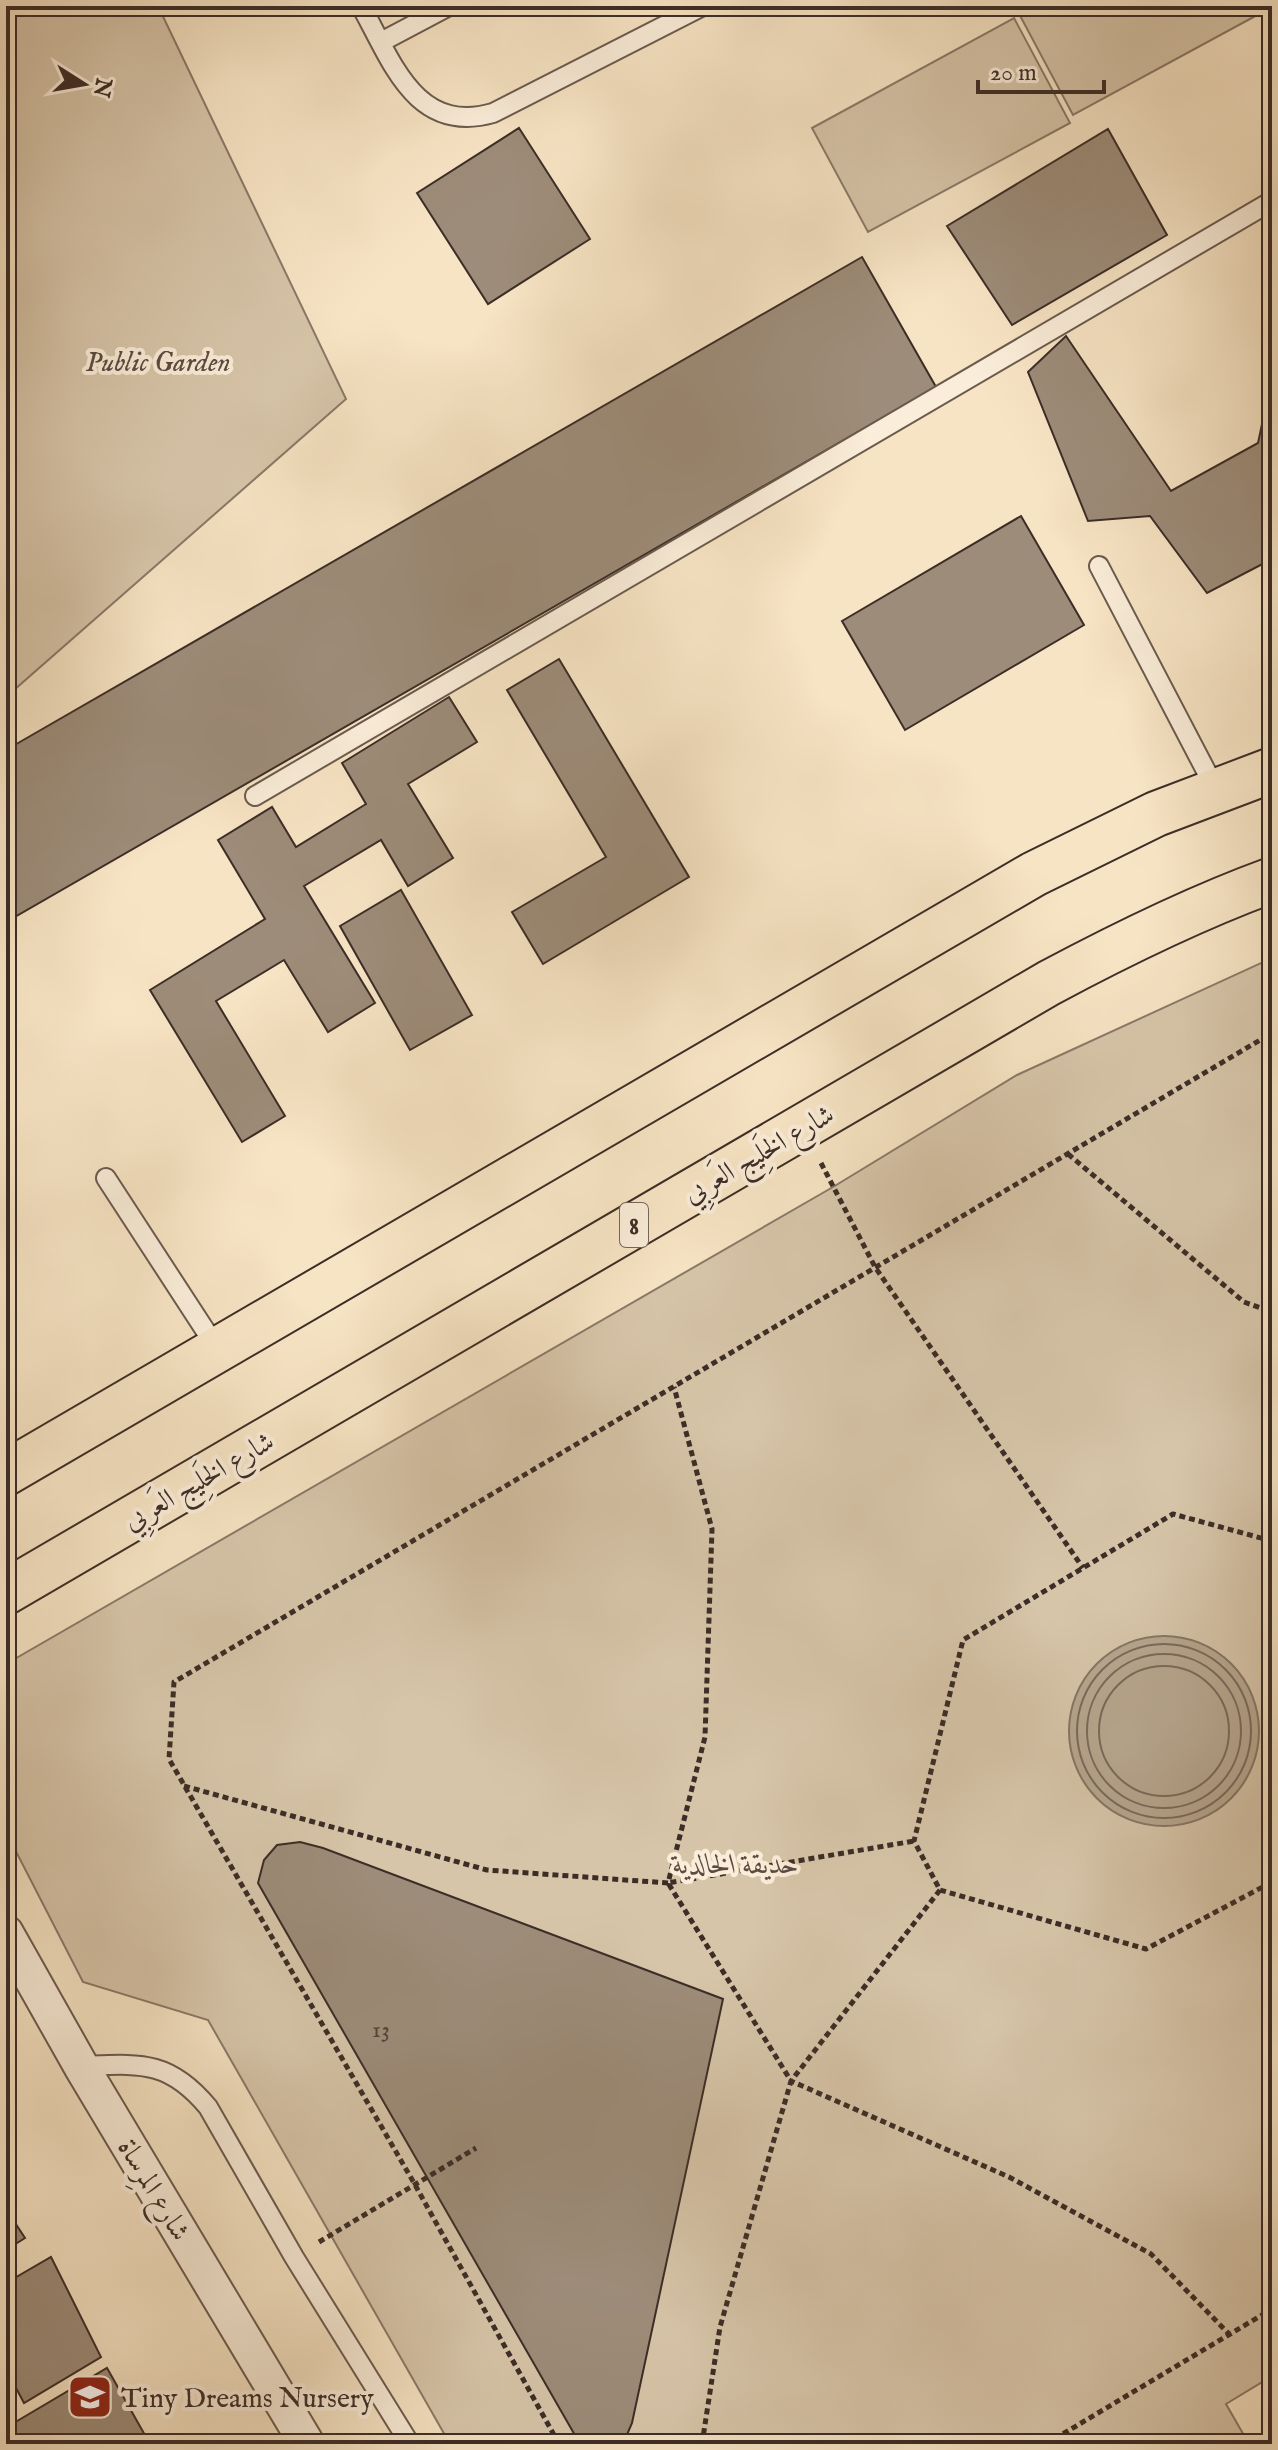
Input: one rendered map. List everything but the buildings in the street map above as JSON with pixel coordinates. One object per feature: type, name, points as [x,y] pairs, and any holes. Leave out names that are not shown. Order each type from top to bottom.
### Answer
[{"type":"highway","points":[[6,1473],[1034,874],[1156,814],[1272,770]]},
{"type":"highway","name":"شارع الخَلِيج العَربِي","points":[[6,1592],[1113,949],[1178,918],[1272,880]]},
{"type":"street","name":"شارع المِرساة","points":[[6,1933],[81,2066],[307,2444]]},
{"type":"lane","points":[[361,6],[401,77],[422,102],[438,112],[473,119],[493,113],[703,6]]},
{"type":"lane","points":[[381,42],[449,6]]},
{"type":"lane","points":[[255,796],[1272,201]]},
{"type":"lane","points":[[1099,566],[1216,790]]},
{"type":"lane","points":[[106,1178],[218,1350]]},
{"type":"lane","points":[[81,2066],[140,2064],[167,2071],[192,2087],[208,2107],[294,2257],[410,2444]]},
{"type":"path","points":[[559,2444],[414,2183],[169,1759],[174,1682],[1272,1033]]},
{"type":"path","points":[[802,1127],[875,1267],[1083,1568]]},
{"type":"path","points":[[1068,1154],[1244,1302],[1272,1312]]},
{"type":"path","points":[[674,1387],[712,1529],[705,1737],[668,1883],[791,2081],[1009,2177],[1151,2254],[1229,2334]]},
{"type":"path","points":[[1272,1541],[1173,1514],[963,1640],[914,1841],[940,1890],[1146,1949],[1269,1884],[1272,1896]]},
{"type":"path","points":[[183,1785],[487,1870],[668,1883],[914,1841]]},
{"type":"path","points":[[702,2444],[720,2327],[791,2081],[940,1890]]},
{"type":"path","points":[[294,2257],[476,2148]]},
{"type":"path","points":[[1046,2444],[1272,2309]]},
{"type":"green space","name":"Public Garden","points":[[6,6],[158,6],[346,399],[6,697]]},
{"type":"green space","points":[[1024,6],[1272,7],[1073,115],[1017,10]]},
{"type":"green space","points":[[1014,18],[1070,123],[868,232],[812,128]]},
{"type":"green space","name":"حديقة الخالدية","points":[[1272,958],[1272,2376],[1226,2404],[1249,2444],[450,2444],[208,2020],[83,1982],[6,1832],[6,1664],[833,1187],[1017,1075]]},
{"type":"water","points":[[1164,1636],[1200,1643],[1231,1664],[1252,1695],[1259,1731],[1252,1767],[1231,1798],[1200,1819],[1164,1826],[1128,1819],[1097,1798],[1076,1767],[1069,1731],[1076,1695],[1097,1664],[1128,1643]]},
{"type":"place","name":"Tiny Dreams Nursery","points":[[90,2397]]}]
